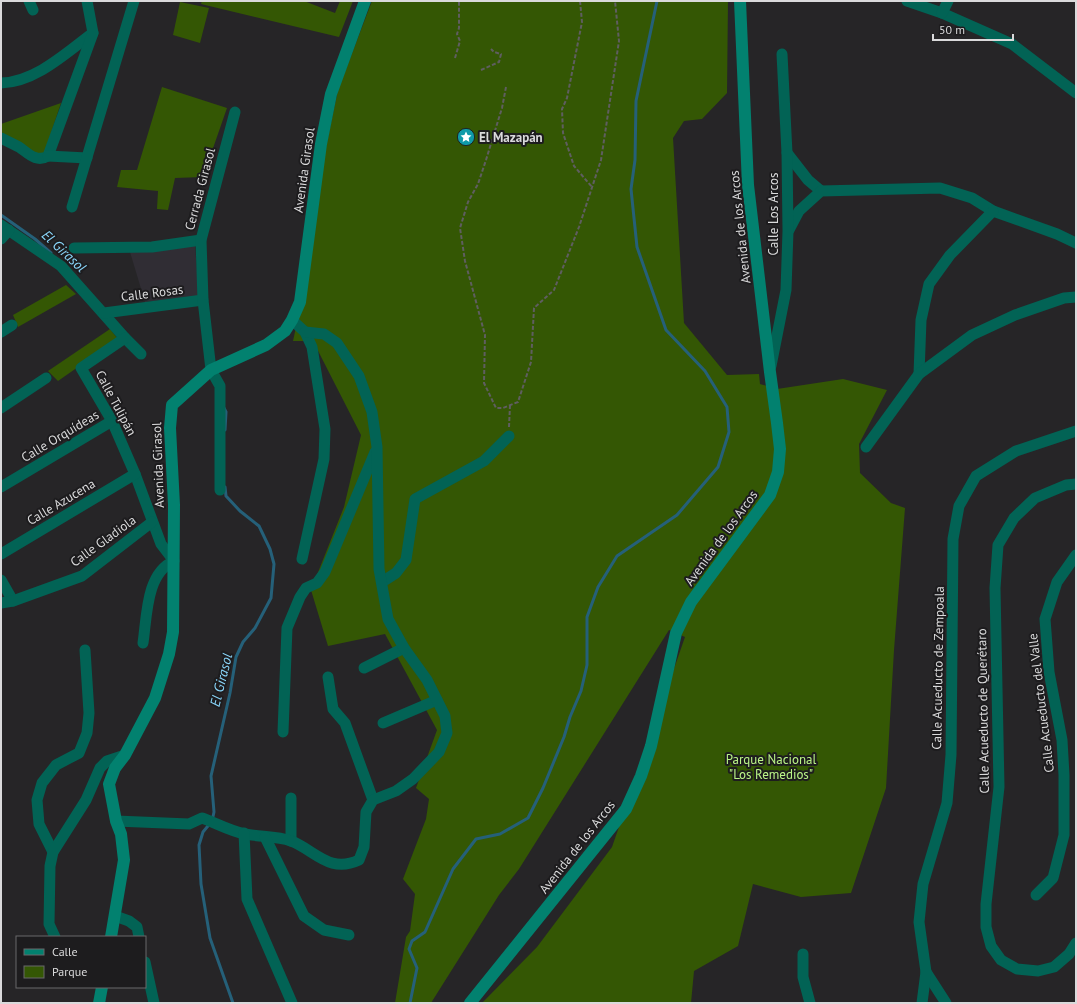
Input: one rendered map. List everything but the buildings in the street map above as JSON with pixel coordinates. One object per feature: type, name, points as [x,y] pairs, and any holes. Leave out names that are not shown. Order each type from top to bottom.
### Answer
[{"type":"main road","name":"Avenida Girasol","points":[[111,936],[124,860],[122,834],[116,821],[109,784],[115,768],[125,755],[155,698],[169,654],[174,613],[174,505],[170,414],[172,405],[180,396],[211,370],[266,345],[285,332],[292,320],[300,302],[321,144],[332,94],[366,1]]},
{"type":"main road","name":"Avenida de los Arcos","points":[[470,1003],[626,809],[641,776],[651,746],[676,633],[691,602],[770,495],[775,480],[780,449],[748,185],[740,1]]},
{"type":"main road","points":[[99,1003],[102,988]]},
{"type":"street","points":[[48,156],[94,33],[87,1]]},
{"type":"street","points":[[72,207],[134,1]]},
{"type":"street","points":[[907,1],[942,13],[1012,44],[1076,93]]},
{"type":"street","points":[[942,13],[948,1]]},
{"type":"street","points":[[1,83],[10,82],[29,76],[53,62],[94,33]]},
{"type":"street","name":"Calle Los Arcos","points":[[770,372],[786,290],[788,231],[787,153],[782,54]]},
{"type":"street","name":"Cerrada Girasol","points":[[211,370],[203,300],[201,240],[235,112]]},
{"type":"street","points":[[1,138],[18,147],[31,157],[44,158],[48,156],[88,158]]},
{"type":"street","points":[[787,153],[808,180],[821,191]]},
{"type":"street","points":[[788,231],[799,211],[821,191],[940,188],[972,198],[993,211],[1057,234],[1076,243]]},
{"type":"street","points":[[919,374],[921,320],[929,284],[950,255],[993,211]]},
{"type":"street","points":[[1,239],[5,228],[61,266],[141,354]]},
{"type":"street","points":[[74,248],[152,247],[201,240]]},
{"type":"street","points":[[866,447],[919,374],[972,335],[1015,315],[1064,298],[1076,297]]},
{"type":"street","name":"Calle Rosas","points":[[105,313],[203,300]]},
{"type":"street","points":[[292,320],[305,332],[312,346],[325,429],[324,459],[302,559]]},
{"type":"street","points":[[1,332],[12,325]]},
{"type":"street","points":[[116,821],[189,824],[202,818],[244,833],[291,841],[320,859],[337,864],[351,864],[359,860],[364,847],[366,812],[373,800],[396,791],[413,778],[439,752],[446,733],[445,716],[427,680],[404,648],[388,619],[379,569],[377,447],[372,412],[359,376],[337,343],[324,334],[305,332]]},
{"type":"street","name":"Calle Tulipán","points":[[125,338],[81,368],[112,421],[135,474],[161,544],[174,561]]},
{"type":"street","points":[[211,370],[220,386],[220,490]]},
{"type":"street","points":[[1,408],[46,378]]},
{"type":"street","name":"Calle Orquídeas","points":[[1,487],[112,421]]},
{"type":"street","name":"Calle Acueducto de Zempoala","points":[[926,972],[919,922],[923,884],[947,803],[951,755],[953,539],[959,506],[976,476],[1016,452],[1076,431]]},
{"type":"street","points":[[382,582],[396,573],[406,560],[415,499],[484,461],[509,436]]},
{"type":"street","points":[[283,732],[287,628],[300,597],[306,588],[317,583],[325,572],[377,447]]},
{"type":"street","name":"Calle Azucena","points":[[1,554],[135,474]]},
{"type":"street","name":"Calle Acueducto de Querétaro","points":[[1076,484],[1066,485],[1036,498],[1014,518],[998,545],[995,588],[999,787],[986,904],[986,927],[991,946],[1001,960],[1017,969],[1038,971],[1054,967],[1069,954],[1076,943]]},
{"type":"street","name":"Calle Gladiola","points":[[1,603],[13,601],[82,576],[152,522]]},
{"type":"street","name":"Calle Acueducto del Valle","points":[[1036,895],[1053,878],[1064,835],[1064,775],[1062,740],[1049,672],[1045,619],[1057,582],[1076,555]]},
{"type":"street","points":[[143,643],[152,589],[164,565],[174,561]]},
{"type":"street","points":[[1,580],[13,601]]},
{"type":"street","points":[[364,668],[404,648]]},
{"type":"street","points":[[53,852],[39,824],[37,800],[42,783],[56,765],[79,754],[87,733],[89,713],[85,650]]},
{"type":"street","points":[[328,677],[333,709],[345,723],[373,800]]},
{"type":"street","points":[[383,723],[437,700]]},
{"type":"street","points":[[55,936],[49,924],[50,866],[53,852],[86,800],[100,768],[107,761],[125,755]]},
{"type":"street","points":[[291,798],[291,841]]},
{"type":"street","points":[[244,833],[247,899],[292,1003]]},
{"type":"street","points":[[265,837],[304,916],[324,930],[349,935]]},
{"type":"street","points":[[115,916],[129,921],[137,927],[139,936]]},
{"type":"street","points":[[803,954],[803,977],[810,1003]]},
{"type":"street","points":[[146,967],[154,1003]]},
{"type":"street","points":[[922,1003],[926,972]]},
{"type":"street","points":[[926,972],[946,1003]]},
{"type":"path","points":[[455,58],[460,41],[457,34],[460,28],[459,1]]},
{"type":"path","points":[[580,1],[582,22],[567,98],[562,109],[563,133],[574,166],[592,187]]},
{"type":"path","points":[[506,86],[502,108],[486,160],[478,184],[468,202],[460,228],[465,261],[485,335],[484,383],[496,408],[518,402],[532,362],[534,308],[554,290],[579,227],[601,160],[619,41],[615,1]]},
{"type":"path","points":[[481,70],[499,62],[501,54],[494,52],[492,49]]},
{"type":"path","points":[[509,436],[510,405]]},
{"type":"shaded area","points":[[195,245],[199,296],[145,302],[130,252]]},
{"type":"green space","points":[[202,1],[304,1],[335,13],[340,1],[353,1],[339,37],[201,4]]},
{"type":"green space","name":"Parque Nacional \"Los Remedios\"","points":[[372,1],[728,1],[727,93],[702,119],[684,121],[673,138],[684,323],[727,375],[759,374],[760,384],[777,389],[843,379],[887,390],[859,444],[860,473],[891,503],[905,508],[894,650],[886,788],[851,893],[801,897],[753,884],[738,946],[694,971],[691,1003],[482,1003],[537,947],[612,847],[685,637],[669,630],[519,869],[499,895],[431,1003],[395,1003],[406,937],[410,931],[415,894],[403,879],[426,819],[429,799],[416,788],[437,730],[385,634],[328,646],[311,590],[344,507],[361,435],[313,341],[293,341],[305,285],[324,156],[338,90]]},
{"type":"green space","points":[[180,2],[209,8],[200,43],[173,35]]},
{"type":"green space","points":[[162,87],[227,108],[203,177],[175,178],[168,210],[157,209],[158,191],[117,187],[121,170],[137,170]]},
{"type":"green space","points":[[61,103],[44,154],[32,156],[1,134],[1,124]]},
{"type":"green space","points":[[66,285],[76,294],[18,327],[13,315]]},
{"type":"green space","points":[[110,329],[118,339],[58,381],[48,371]]},
{"type":"waterway","points":[[410,1003],[417,968],[409,949],[412,941],[425,932],[453,869],[476,839],[500,834],[528,818],[543,788],[581,691],[587,665],[587,617],[598,587],[617,556],[677,515],[718,467],[729,432],[727,407],[705,371],[666,330],[637,247],[631,189],[635,160],[636,101],[657,1]]},
{"type":"waterway","name":"El Girasol","points":[[1,215],[35,239],[51,253]]},
{"type":"waterway","name":"El Girasol","points":[[224,408],[226,412],[225,430]]},
{"type":"waterway","name":"El Girasol","points":[[225,487],[226,496],[240,511],[259,526],[270,549],[274,564],[271,598],[255,628],[243,642],[236,657],[230,693],[211,776],[214,812],[212,821],[203,832],[199,845],[201,884],[210,938],[233,1003]]},
{"type":"place","name":"El Mazapán","points":[[466,137]]}]
